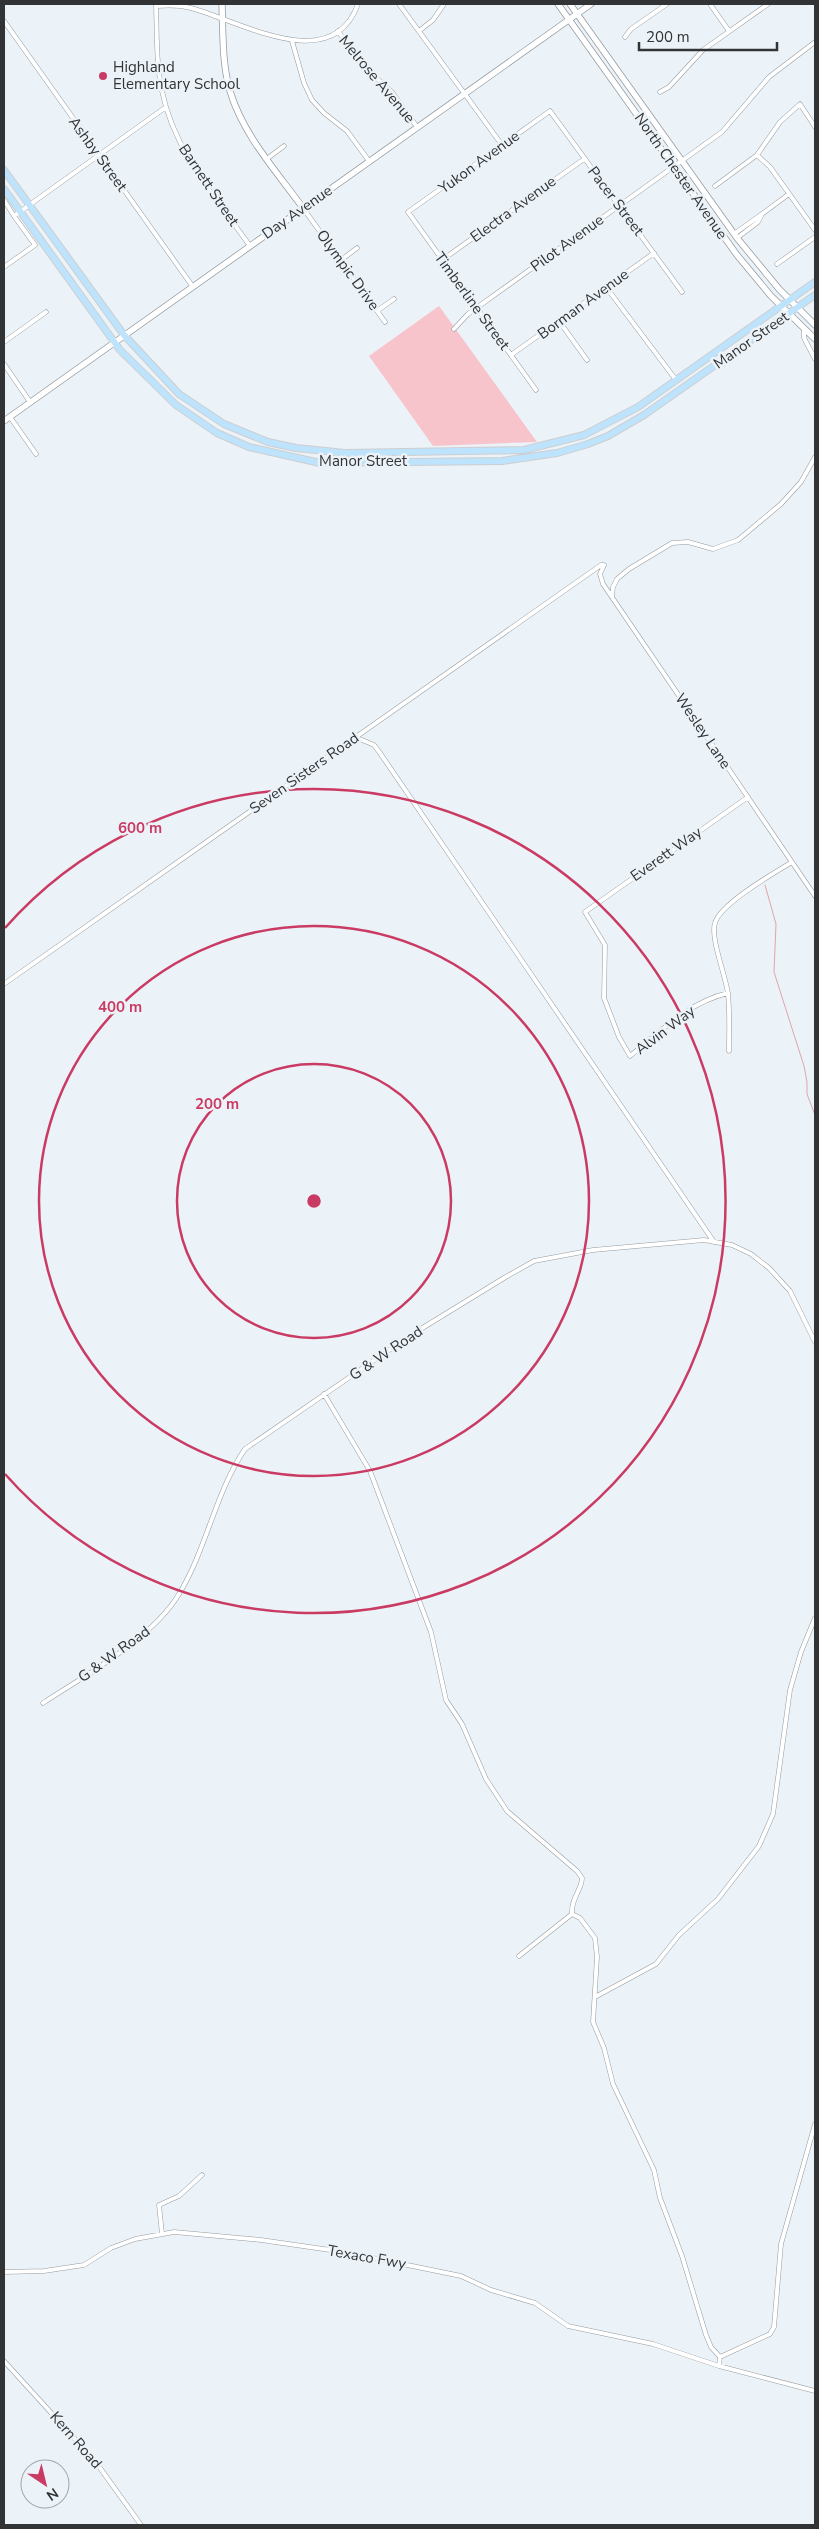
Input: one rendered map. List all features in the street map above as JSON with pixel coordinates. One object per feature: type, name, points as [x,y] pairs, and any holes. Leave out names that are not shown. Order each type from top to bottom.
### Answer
[{"type":"main road","name":"Manor Street","points":[[4,170],[124,335],[179,394],[224,424],[268,442],[324,452],[501,451],[536,447],[581,436],[603,427],[638,407],[815,282]]},
{"type":"main road","name":"Manor Street","points":[[4,189],[17,214],[114,342],[176,405],[217,433],[249,447],[320,462],[502,461],[557,453],[608,436],[644,415],[815,294]]},
{"type":"street","name":"Olympic Drive","points":[[222,4],[225,67],[230,90],[242,120],[385,322]]},
{"type":"street","points":[[156,5],[190,8],[292,41],[317,41],[338,31],[352,16],[358,4]]},
{"type":"street","points":[[399,4],[420,30],[502,145]]},
{"type":"street","points":[[420,30],[433,20],[444,4]]},
{"type":"street","name":"North Chester Avenue","points":[[558,4],[742,262],[771,296],[782,304],[815,339]]},
{"type":"street","name":"North Chester Avenue","points":[[570,4],[736,236],[769,278],[815,325]]},
{"type":"street","name":"Day Avenue","points":[[7,419],[591,4]]},
{"type":"street","points":[[625,37],[631,29],[667,4]]},
{"type":"street","points":[[710,4],[729,31]]},
{"type":"street","points":[[660,92],[669,87],[703,50],[768,4]]},
{"type":"street","name":"Barnett Street","points":[[156,5],[160,77],[166,107],[175,134],[189,159],[250,246]]},
{"type":"street","name":"Ashby Street","points":[[4,21],[193,287]]},
{"type":"street","name":"Melrose Avenue","points":[[338,31],[363,66],[392,92],[417,127]]},
{"type":"street","points":[[292,41],[304,83],[312,100],[324,114],[347,131],[369,161]]},
{"type":"street","name":"Pilot Avenue","points":[[454,329],[477,308],[674,167],[729,125],[769,77],[815,42]]},
{"type":"street","points":[[715,186],[756,155],[780,122],[800,104],[815,126]]},
{"type":"street","points":[[17,214],[166,107]]},
{"type":"street","name":"Yukon Avenue","points":[[408,212],[550,111]]},
{"type":"street","name":"Pacer Street","points":[[550,111],[682,292]]},
{"type":"street","points":[[268,158],[284,146]]},
{"type":"street","points":[[756,155],[770,167],[815,230]]},
{"type":"street","name":"Electra Avenue","points":[[442,260],[584,159]]},
{"type":"street","points":[[736,236],[758,222],[762,214],[790,194]]},
{"type":"street","points":[[4,200],[17,214],[35,245],[4,267]]},
{"type":"street","name":"Timberline Street","points":[[408,212],[536,390]]},
{"type":"street","points":[[778,264],[815,237]]},
{"type":"street","points":[[341,260],[358,248]]},
{"type":"street","name":"Borman Avenue","points":[[511,355],[654,253]]},
{"type":"street","points":[[606,287],[676,380]]},
{"type":"street","points":[[377,312],[394,299]]},
{"type":"street","points":[[4,342],[46,312]]},
{"type":"street","points":[[559,321],[587,360]]},
{"type":"street","points":[[804,328],[804,338],[815,359]]},
{"type":"street","points":[[4,364],[30,402]]},
{"type":"street","points":[[7,419],[36,454]]},
{"type":"street","points":[[612,597],[613,587],[617,579],[629,569],[672,543],[688,542],[713,549],[738,540],[781,504],[801,482],[815,458]]},
{"type":"street","name":"Seven Sisters Road","points":[[4,984],[601,565],[604,565]]},
{"type":"street","name":"Wesley Lane","points":[[604,565],[600,574],[601,581],[815,896]]},
{"type":"street","points":[[355,737],[374,745],[380,753],[714,1242]]},
{"type":"street","name":"Everett Way","points":[[630,1056],[619,1037],[604,998],[605,945],[585,912],[748,797]]},
{"type":"street","points":[[729,1051],[728,993],[721,958],[714,939],[715,922],[722,912],[737,899],[792,862]]},
{"type":"street","name":"Alvin Way","points":[[630,1056],[686,1012],[715,996],[728,993]]},
{"type":"street","name":"G & W Road","points":[[43,1703],[135,1640],[162,1618],[179,1595],[190,1574],[231,1470],[245,1449],[412,1336],[534,1261],[593,1250],[704,1240],[732,1245],[751,1254],[770,1268],[790,1291],[815,1342]]},
{"type":"street","points":[[324,1394],[372,1478],[431,1632],[446,1700],[462,1724],[486,1779],[507,1811],[582,1878],[581,1885],[573,1899],[572,1914],[520,1956]]},
{"type":"street","points":[[595,1997],[656,1964],[679,1935],[718,1899],[759,1846],[773,1814],[790,1690],[801,1652],[815,1618]]},
{"type":"street","points":[[572,1914],[580,1918],[595,1938],[597,1957],[593,2022],[613,2084],[649,2157],[660,2198],[682,2256],[706,2335],[711,2347],[720,2357],[719,2366]]},
{"type":"street","points":[[720,2357],[770,2334],[774,2327],[780,2244],[815,2124]]},
{"type":"street","points":[[162,2234],[159,2205],[179,2196],[202,2175]]},
{"type":"street","name":"Texaco Fwy","points":[[4,2272],[44,2272],[84,2265],[111,2248],[135,2238],[174,2232],[344,2252],[461,2276],[491,2290],[535,2303],[568,2326],[653,2344],[719,2366],[815,2391]]},
{"type":"street","name":"Kern Road","points":[[4,2361],[95,2461],[141,2525]]},
{"type":"shaded area","points":[[439,306],[537,442],[433,446],[369,356]]},
{"type":"waterway","points":[[765,885],[776,924],[774,972],[804,1066],[807,1094],[815,1115]]},
{"type":"place","name":"Highland Elementary School","points":[[103,76]]}]
